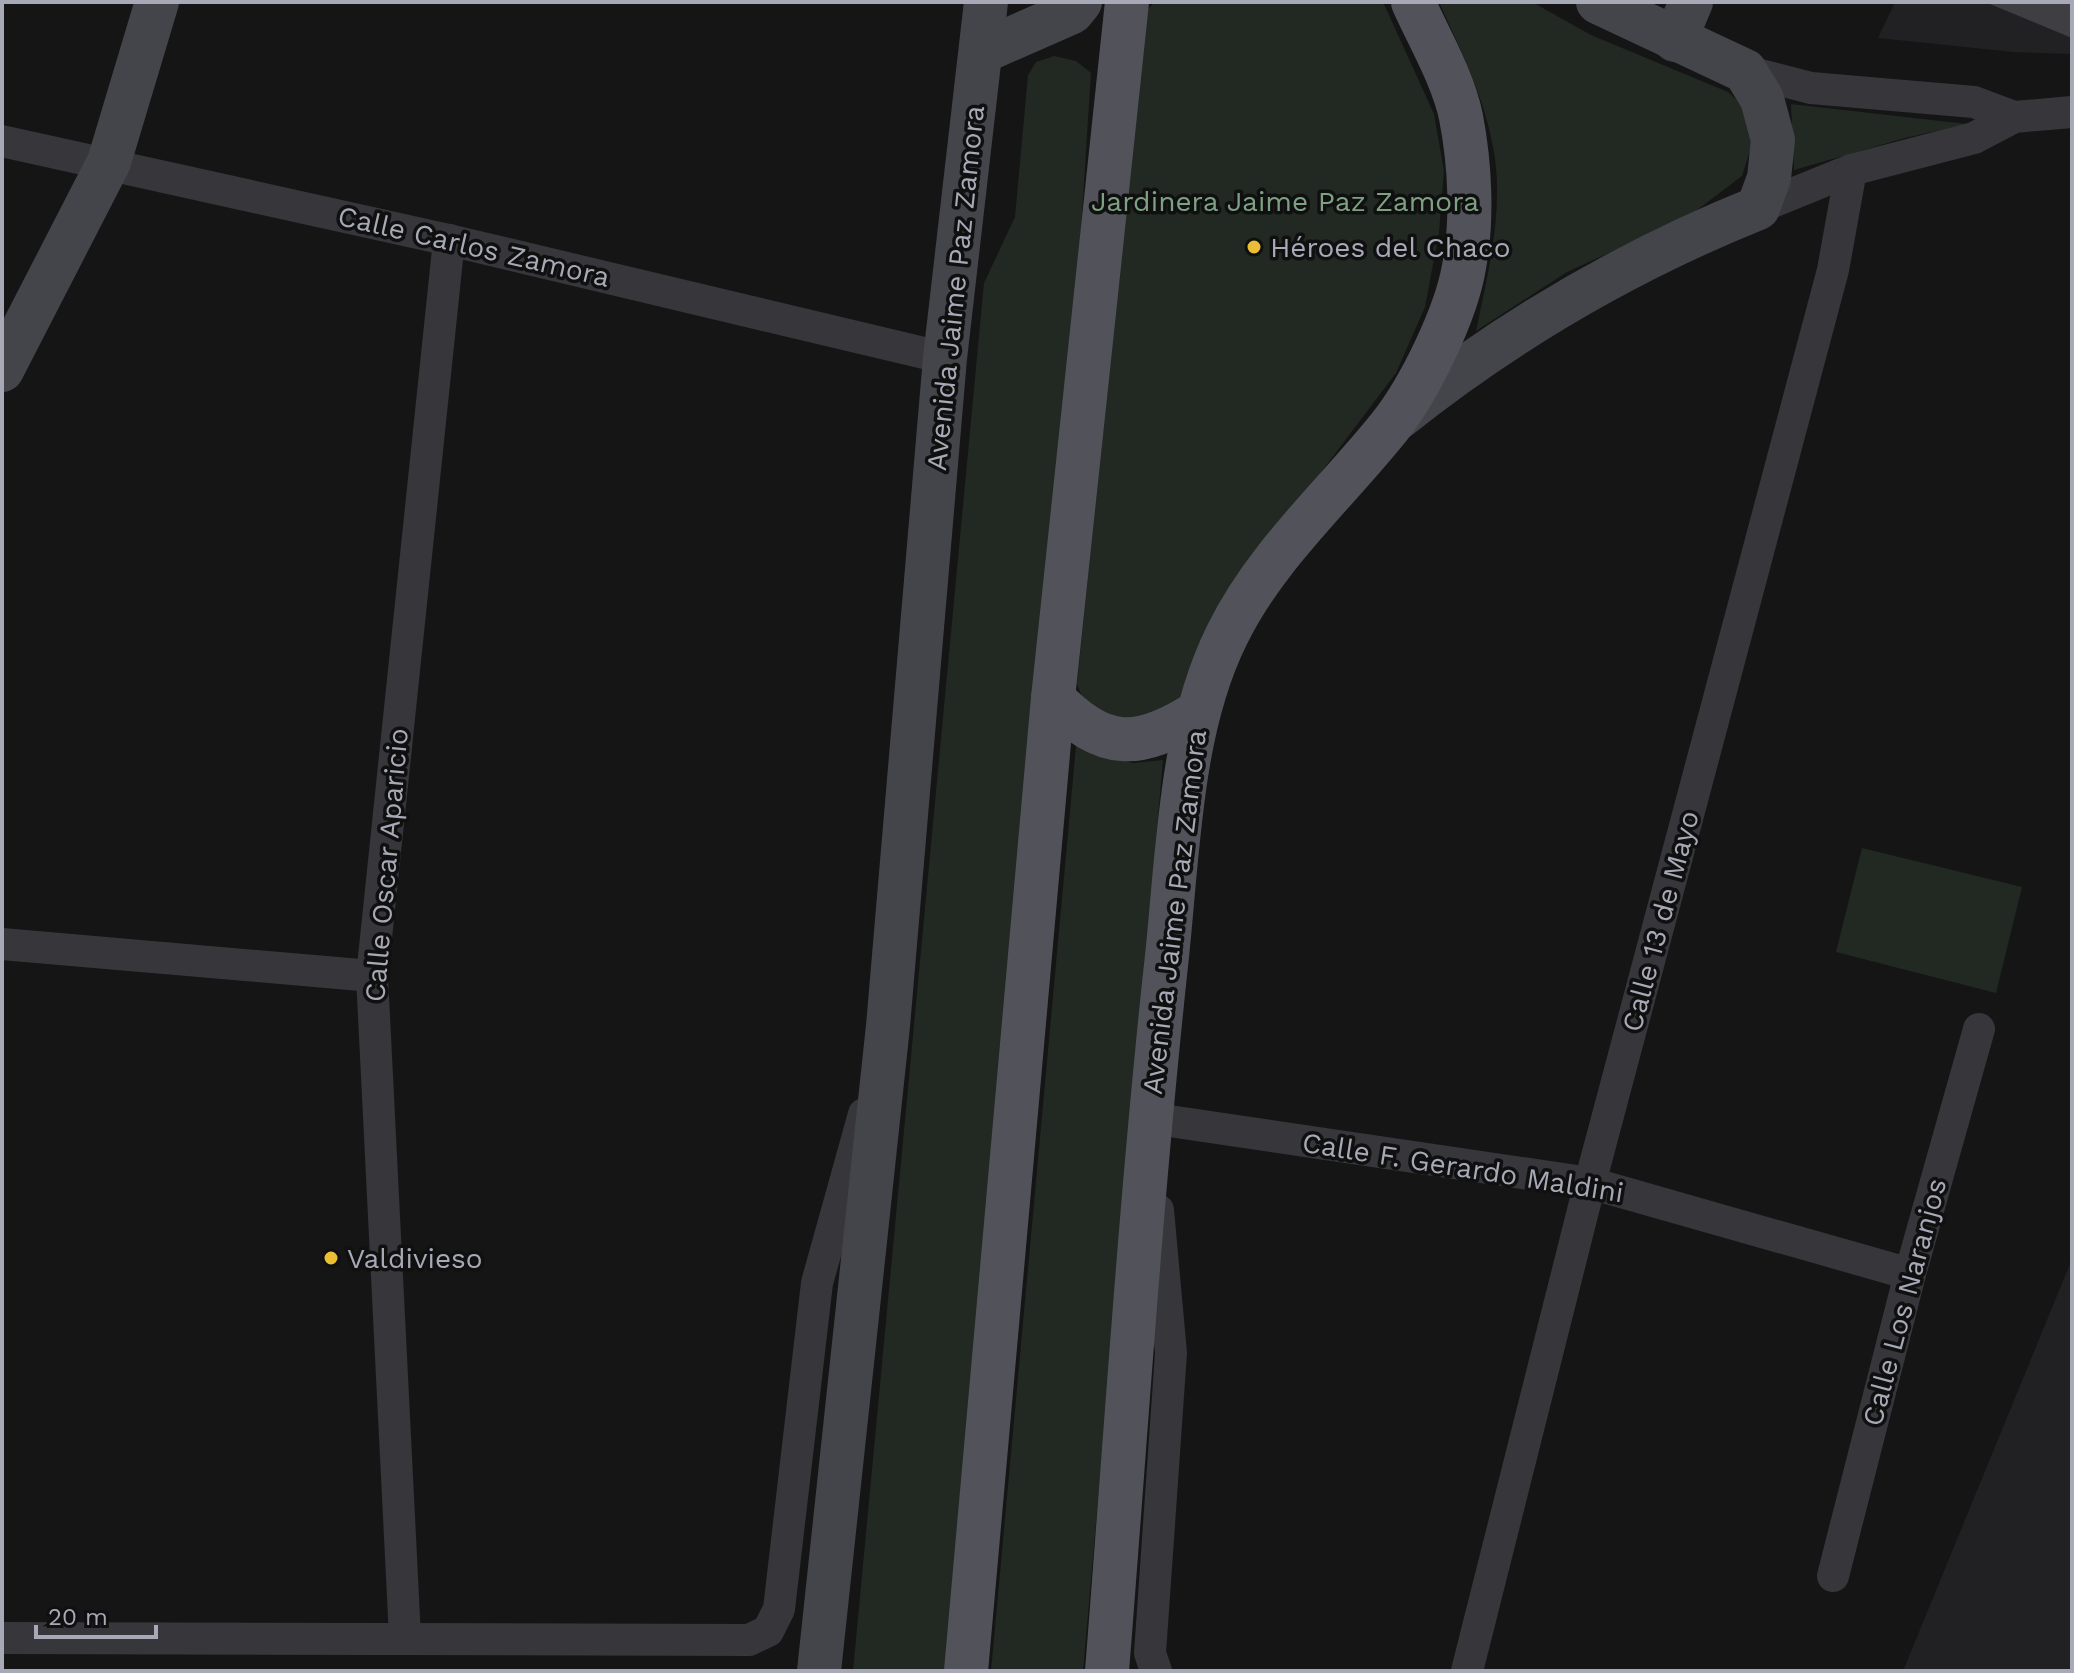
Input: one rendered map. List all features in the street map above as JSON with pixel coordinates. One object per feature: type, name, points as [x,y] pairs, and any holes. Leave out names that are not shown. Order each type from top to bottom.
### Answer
[{"type":"main road","points":[[966,1671],[1053,698],[1127,2]]},
{"type":"main road","name":"Avenida Jaime Paz Zamora","points":[[1107,1671],[1149,1118],[1182,818],[1198,712],[1226,636],[1268,568],[1392,423],[1439,339],[1464,268],[1469,186],[1460,112],[1413,2]]},
{"type":"main road","points":[[1053,698],[1075,721],[1103,737],[1134,739],[1165,733],[1198,712]]},
{"type":"street","points":[[2,370],[109,162],[157,2]]},
{"type":"street","name":"Avenida Jaime Paz Zamora","points":[[819,1671],[888,1026],[945,358],[986,2]]},
{"type":"street","points":[[981,52],[1072,12],[1080,2]]},
{"type":"street","points":[[1598,2],[1683,21],[1745,71],[1762,99],[1773,140],[1769,178],[1758,208]]},
{"type":"street","points":[[1745,71],[1811,88],[1974,102],[2014,117]]},
{"type":"street","points":[[1392,423],[1469,362],[1578,296],[1691,235],[1851,170],[1974,138],[2014,117],[2072,112]]},
{"type":"street","name":"Calle Carlos Zamora","points":[[2,141],[109,162],[449,240],[945,358]]},
{"type":"street","name":"Calle 13 de Mayo","points":[[1467,1671],[1590,1183],[1833,270],[1851,170]]},
{"type":"street","name":"Calle Oscar Aparicio","points":[[405,1637],[372,976],[449,240]]},
{"type":"street","points":[[2,944],[372,976]]},
{"type":"street","points":[[2,1638],[749,1640],[768,1631],[779,1609],[817,1283],[888,1026]]},
{"type":"street","name":"Calle Los Naranjos","points":[[1833,1576],[1910,1274],[1979,1029]]},
{"type":"street","points":[[1149,1118],[1171,1353],[1150,1653],[1156,1671]]},
{"type":"street","name":"Calle F. Gerardo Maldini","points":[[1149,1118],[1590,1183],[1910,1274]]},
{"type":"shaded area","points":[[1895,2],[2072,2],[2072,54],[2013,52],[1878,38]]},
{"type":"shaded area","points":[[2072,1259],[2072,1671],[1903,1671]]},
{"type":"green space","name":"Jardinera Jaime Paz Zamora","points":[[1155,2],[1383,2],[1434,114],[1444,171],[1439,232],[1425,307],[1396,373],[1245,573],[1183,696],[1165,710],[1119,723],[1084,702],[1077,684],[1147,10]]},
{"type":"green space","points":[[1439,2],[1532,2],[1591,35],[1728,92],[1749,111],[1754,138],[1742,176],[1688,217],[1567,272],[1476,331],[1494,240],[1496,170],[1489,128],[1477,91]]},
{"type":"green space","name":"Jardinera Jaime Paz Zamora","points":[[1054,56],[1076,61],[1091,73],[1077,293],[946,1671],[853,1671],[984,283],[1015,217],[1028,75],[1036,62]]},
{"type":"green space","points":[[1791,104],[1967,124],[1905,138],[1794,170]]},
{"type":"green space","points":[[1076,746],[1133,763],[1163,760],[1083,1671],[991,1671]]},
{"type":"green space","points":[[1862,848],[2022,887],[1996,993],[1836,952]]},
{"type":"building","points":[[1985,2],[2072,2],[2072,38]]},
{"type":"place","name":"Héroes del Chaco","points":[[1254,247]]},
{"type":"place","name":"Valdivieso","points":[[331,1258]]}]
